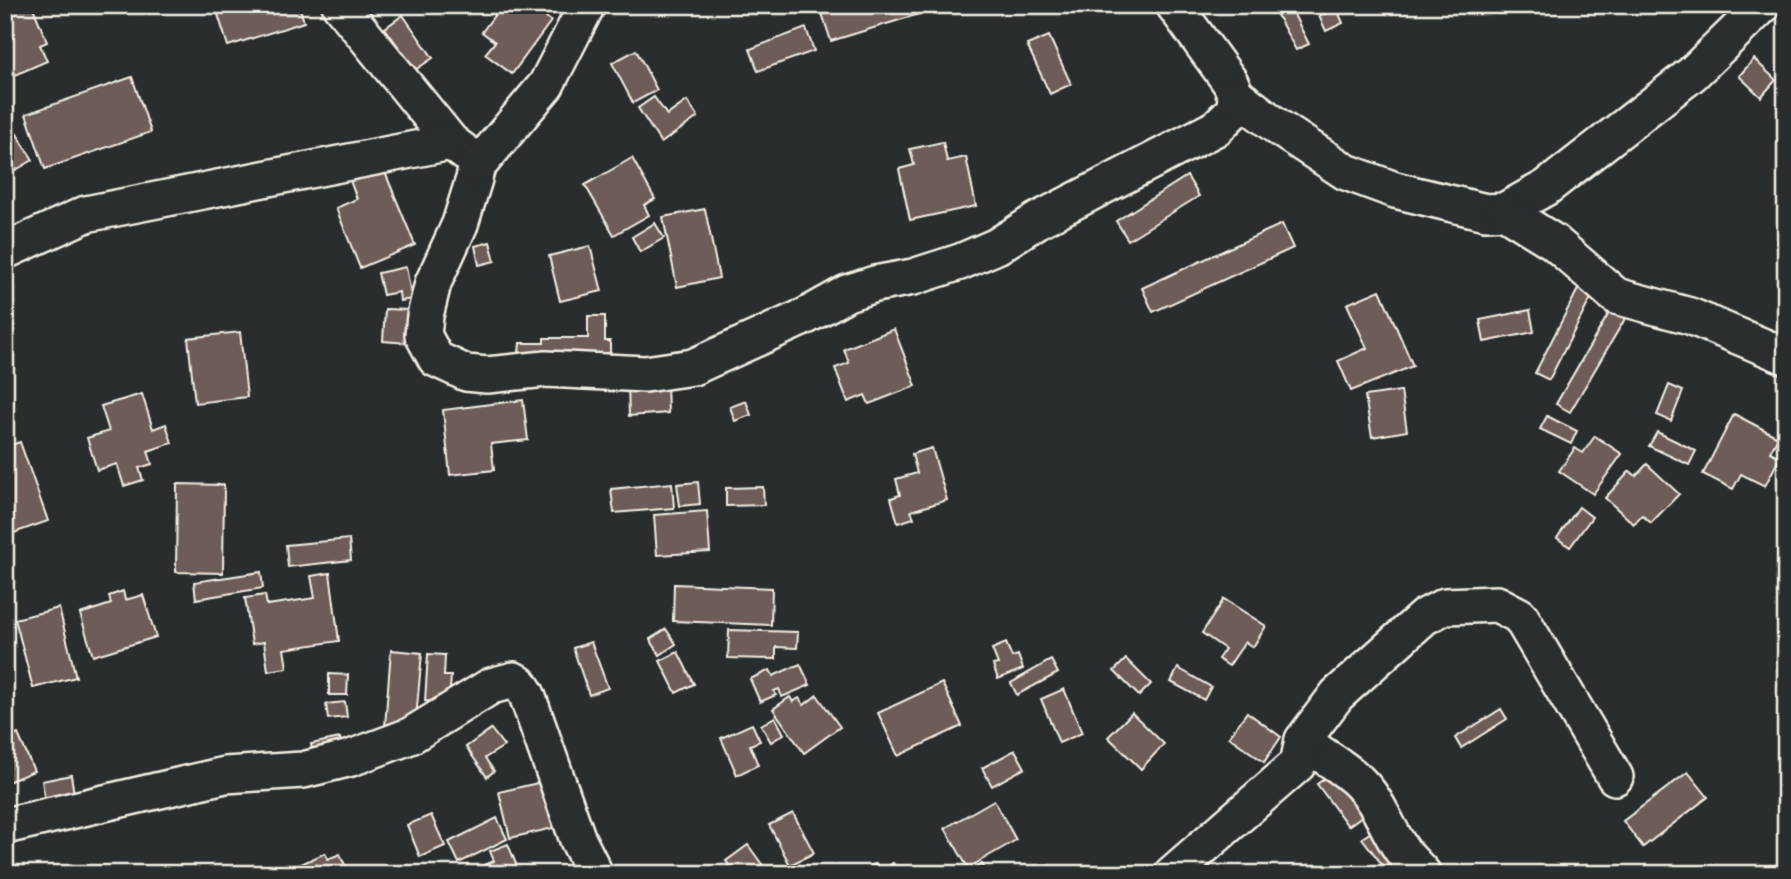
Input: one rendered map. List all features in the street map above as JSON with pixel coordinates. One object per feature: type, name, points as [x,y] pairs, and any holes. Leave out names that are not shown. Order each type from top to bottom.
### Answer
[{"type":"street","points":[[340,5],[450,142],[475,160],[477,168]]},
{"type":"street","points":[[587,5],[546,85],[477,168],[460,224],[433,283],[423,335],[436,359],[466,373],[487,375],[547,369],[645,374],[694,367],[806,316],[847,293],[875,284],[913,277],[960,262],[997,246],[1038,220],[1216,128],[1235,109],[1236,95]]},
{"type":"street","points":[[1174,5],[1230,82],[1236,95],[1279,128],[1346,172],[1395,190],[1486,212],[1503,211],[1547,187],[1692,74],[1762,5]]},
{"type":"street","points":[[5,251],[86,214],[450,142]]},
{"type":"street","points":[[1503,211],[1554,242],[1616,296],[1690,316],[1786,356]]},
{"type":"street","points":[[1171,874],[1298,764],[1303,740],[1338,695],[1424,617],[1445,606],[1497,604],[1520,616],[1615,777]]},
{"type":"street","points":[[5,827],[225,775],[303,770],[351,758],[410,736],[491,686],[514,680],[527,695],[578,840],[595,874]]},
{"type":"street","points":[[1303,740],[1318,754],[1337,764],[1360,783],[1382,813],[1401,849],[1423,874]]},
{"type":"building","points":[[5,5],[32,5],[47,42],[40,45],[47,61],[8,78],[5,72]]},
{"type":"building","points":[[215,5],[299,5],[304,22],[228,46]]},
{"type":"building","points":[[512,5],[529,5],[551,21],[512,74],[485,54],[495,42],[482,32],[499,9],[505,14]]},
{"type":"building","points":[[917,5],[919,14],[831,41],[820,7]]},
{"type":"building","points":[[1289,5],[1309,44],[1296,50],[1272,6]]},
{"type":"building","points":[[1337,9],[1343,23],[1326,31],[1319,16]]},
{"type":"building","points":[[403,15],[433,58],[415,70],[385,28]]},
{"type":"building","points":[[806,28],[814,51],[758,71],[750,49]]},
{"type":"building","points":[[1049,36],[1071,84],[1050,94],[1027,45]]},
{"type":"building","points":[[636,50],[657,90],[633,103],[612,63]]},
{"type":"building","points":[[1754,59],[1776,80],[1761,97],[1739,76]]},
{"type":"building","points":[[132,77],[151,132],[45,169],[26,114]]},
{"type":"building","points":[[654,97],[667,115],[687,101],[698,117],[661,143],[638,108]]},
{"type":"building","points":[[15,131],[33,160],[16,170],[5,151],[5,137]]},
{"type":"building","points":[[943,142],[947,161],[966,157],[976,206],[910,220],[899,169],[914,165],[910,149]]},
{"type":"building","points":[[632,158],[655,199],[644,205],[649,215],[614,235],[585,185]]},
{"type":"building","points":[[382,165],[415,245],[360,268],[336,208],[357,199],[349,178]]},
{"type":"building","points":[[1187,176],[1199,196],[1128,240],[1116,221]]},
{"type":"building","points":[[705,209],[719,278],[677,287],[663,217]]},
{"type":"building","points":[[655,223],[664,238],[640,252],[632,237]]},
{"type":"building","points":[[1282,224],[1293,248],[1153,312],[1142,288]]},
{"type":"building","points":[[490,242],[495,261],[479,265],[475,246]]},
{"type":"building","points":[[590,246],[602,291],[560,301],[549,256]]},
{"type":"building","points":[[406,267],[412,299],[400,301],[399,292],[383,295],[378,273]]},
{"type":"building","points":[[1578,289],[1592,296],[1549,380],[1535,373]]},
{"type":"building","points":[[1380,290],[1413,366],[1351,391],[1338,361],[1367,348],[1347,304]]},
{"type":"building","points":[[1612,308],[1626,317],[1570,412],[1556,404]]},
{"type":"building","points":[[385,309],[409,310],[407,343],[383,341]]},
{"type":"building","points":[[1530,310],[1534,332],[1484,342],[1480,320]]},
{"type":"building","points":[[588,316],[605,316],[605,341],[610,341],[610,353],[519,353],[520,343],[544,343],[544,338],[588,338]]},
{"type":"building","points":[[894,329],[916,386],[869,404],[865,395],[848,402],[835,368],[849,363],[844,349]]},
{"type":"building","points":[[240,332],[247,397],[195,403],[188,338]]},
{"type":"building","points":[[667,382],[668,413],[629,416],[628,384]]},
{"type":"building","points":[[1669,385],[1683,391],[1671,421],[1657,415]]},
{"type":"building","points":[[1401,391],[1407,431],[1372,437],[1365,396]]},
{"type":"building","points":[[142,394],[153,429],[166,424],[172,443],[148,451],[152,464],[139,468],[143,480],[124,486],[117,464],[97,470],[87,438],[109,431],[101,406]]},
{"type":"building","points":[[523,400],[528,440],[491,444],[494,470],[450,475],[443,410]]},
{"type":"building","points":[[746,401],[751,415],[735,421],[730,407]]},
{"type":"building","points":[[1734,414],[1778,437],[1770,452],[1780,457],[1765,486],[1741,474],[1733,489],[1703,474]]},
{"type":"building","points":[[1547,416],[1577,431],[1571,444],[1540,429]]},
{"type":"building","points":[[1657,432],[1696,451],[1689,465],[1649,446]]},
{"type":"building","points":[[1595,436],[1622,454],[1593,494],[1559,471],[1575,448],[1583,453]]},
{"type":"building","points":[[20,442],[48,521],[5,536],[5,447]]},
{"type":"building","points":[[932,448],[947,500],[911,511],[914,518],[898,523],[891,498],[900,495],[896,479],[917,473],[912,454]]},
{"type":"building","points":[[1647,464],[1679,494],[1651,523],[1642,515],[1634,524],[1605,498],[1630,471],[1636,476]]},
{"type":"building","points":[[698,482],[700,504],[680,506],[677,484]]},
{"type":"building","points":[[672,483],[674,508],[614,513],[611,489]]},
{"type":"building","points":[[177,484],[224,485],[223,573],[176,572]]},
{"type":"building","points":[[763,487],[764,505],[726,506],[726,488]]},
{"type":"building","points":[[1579,507],[1592,517],[1570,547],[1557,538]]},
{"type":"building","points":[[707,511],[710,552],[657,555],[654,515]]},
{"type":"building","points":[[349,539],[351,560],[288,567],[286,545]]},
{"type":"building","points":[[261,572],[263,588],[196,599],[194,582]]},
{"type":"building","points":[[330,573],[339,641],[284,649],[287,668],[268,671],[264,642],[252,644],[245,598],[265,595],[267,605],[315,598],[311,576]]},
{"type":"building","points":[[674,584],[772,588],[771,625],[673,621]]},
{"type":"building","points":[[123,591],[125,600],[143,595],[156,637],[93,656],[80,614],[111,604],[109,596]]},
{"type":"building","points":[[1224,599],[1266,626],[1253,647],[1245,642],[1229,666],[1218,659],[1225,649],[1202,633]]},
{"type":"building","points":[[59,608],[76,677],[33,688],[15,619]]},
{"type":"building","points":[[666,629],[676,644],[660,655],[650,639]]},
{"type":"building","points":[[729,630],[798,632],[797,648],[776,647],[776,659],[728,658]]},
{"type":"building","points":[[591,642],[608,688],[589,695],[573,648]]},
{"type":"building","points":[[1006,643],[1012,657],[1018,655],[1023,669],[998,679],[993,665],[998,664],[992,649]]},
{"type":"building","points":[[391,650],[422,653],[415,729],[385,726]]},
{"type":"building","points":[[678,652],[694,684],[676,693],[660,661]]},
{"type":"building","points":[[428,654],[445,655],[444,676],[451,676],[449,703],[425,701]]},
{"type":"building","points":[[1126,659],[1151,684],[1139,696],[1114,671]]},
{"type":"building","points":[[1051,660],[1058,673],[1017,695],[1011,683]]},
{"type":"building","points":[[800,664],[810,685],[782,697],[779,689],[774,691],[776,695],[760,702],[750,679],[770,670],[773,676]]},
{"type":"building","points":[[1178,668],[1211,687],[1204,700],[1171,682]]},
{"type":"building","points":[[329,674],[348,675],[347,695],[329,695]]},
{"type":"building","points":[[942,683],[962,726],[898,756],[878,713]]},
{"type":"building","points":[[1064,689],[1082,733],[1059,743],[1041,699]]},
{"type":"building","points":[[817,695],[840,727],[804,753],[773,709],[790,697],[793,702],[799,698],[804,705]]},
{"type":"building","points":[[345,702],[347,717],[328,719],[326,704]]},
{"type":"building","points":[[1501,709],[1507,719],[1461,748],[1455,738]]},
{"type":"building","points":[[1247,712],[1281,737],[1264,762],[1229,737]]},
{"type":"building","points":[[1132,713],[1164,744],[1141,769],[1108,737]]},
{"type":"building","points":[[775,717],[784,734],[771,742],[761,725]]},
{"type":"building","points":[[752,724],[760,741],[750,745],[758,765],[737,775],[721,738]]},
{"type":"building","points":[[491,729],[504,746],[485,758],[494,771],[487,777],[466,747]]},
{"type":"building","points":[[18,734],[34,771],[8,782],[5,775],[5,740]]},
{"type":"building","points":[[340,738],[343,753],[314,759],[311,744]]},
{"type":"building","points":[[1015,750],[1025,768],[992,786],[982,768]]},
{"type":"building","points":[[1688,772],[1708,797],[1643,847],[1623,821]]},
{"type":"building","points":[[1331,774],[1362,816],[1348,826],[1317,784]]},
{"type":"building","points":[[71,775],[74,794],[45,799],[42,781]]},
{"type":"building","points":[[542,782],[553,828],[510,838],[499,792]]},
{"type":"building","points":[[994,800],[1016,840],[968,868],[945,828]]},
{"type":"building","points":[[793,813],[814,853],[790,865],[769,825]]},
{"type":"building","points":[[431,815],[445,846],[420,857],[407,825]]},
{"type":"building","points":[[497,818],[507,839],[459,863],[449,842]]},
{"type":"building","points":[[1376,829],[1397,857],[1384,867],[1362,838]]},
{"type":"building","points":[[508,844],[520,874],[464,874],[494,861],[490,851]]},
{"type":"building","points":[[748,845],[769,874],[735,874],[726,861]]},
{"type":"building","points":[[325,853],[328,859],[340,854],[349,874],[305,874],[301,864]]},
{"type":"building","points":[[893,863],[901,874],[861,874],[875,864],[880,872]]},
{"type":"building","points":[[982,864],[988,874],[967,874]]}]
